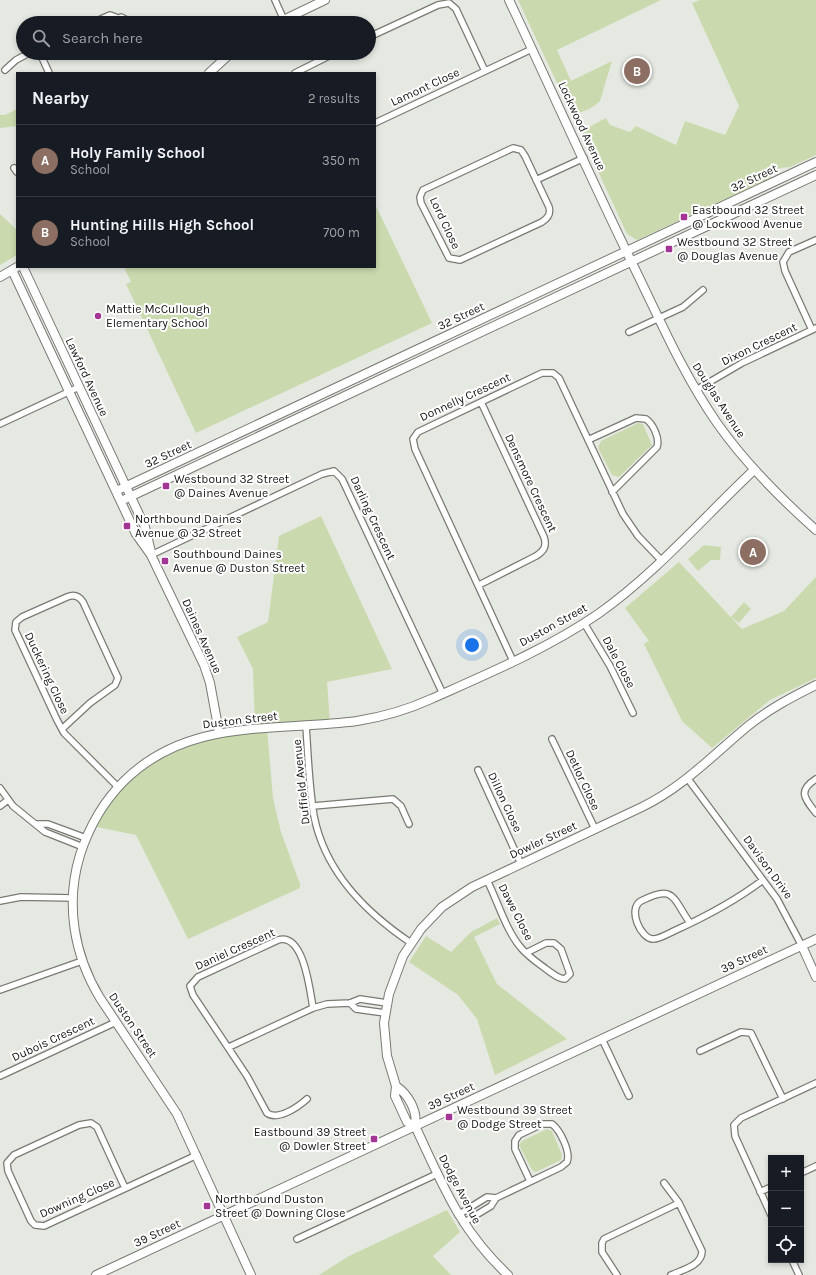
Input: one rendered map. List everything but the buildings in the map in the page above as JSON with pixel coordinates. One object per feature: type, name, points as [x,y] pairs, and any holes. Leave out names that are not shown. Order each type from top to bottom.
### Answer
[{"type":"street","points":[[275,0],[279,16]]},
{"type":"street","points":[[291,16],[325,0]]},
{"type":"street","name":"Lockwood Avenue","points":[[509,0],[632,262]]},
{"type":"street","points":[[376,34],[438,5],[449,3],[456,9],[485,71]]},
{"type":"street","name":"Lamont Close","points":[[376,122],[532,49]]},
{"type":"street","points":[[5,70],[17,60]]},
{"type":"street","points":[[43,60],[49,72]]},
{"type":"street","points":[[209,72],[224,60]]},
{"type":"street","points":[[297,72],[320,60]]},
{"type":"street","name":"Lord Close","points":[[513,148],[517,148],[523,152],[536,180],[550,210],[546,220],[460,260],[452,260],[446,255],[421,203],[421,194],[426,188],[513,148]]},
{"type":"street","points":[[536,180],[584,158]]},
{"type":"street","name":"32 Street","points":[[116,491],[816,162]]},
{"type":"street","name":"32 Street","points":[[121,502],[816,175]]},
{"type":"street","name":"Dixon Crescent","points":[[696,390],[738,365],[814,329],[784,268],[783,262],[789,252],[816,240]]},
{"type":"street","name":"Douglas Avenue","points":[[632,262],[659,319],[696,390],[724,433],[754,470],[785,502],[816,530]]},
{"type":"street","points":[[0,277],[14,268]]},
{"type":"street","name":"Lawford Avenue","points":[[14,268],[116,491]]},
{"type":"street","name":"Lawford Avenue","points":[[23,268],[131,497]]},
{"type":"street","points":[[629,332],[687,305],[703,290]]},
{"type":"street","name":"Donnelly Crescent","points":[[514,661],[414,449],[414,436],[421,430],[542,373],[553,373],[559,378],[612,492],[632,529],[661,560]]},
{"type":"street","points":[[0,424],[79,387]]},
{"type":"street","name":"Densmore Crescent","points":[[478,585],[536,556],[542,551],[545,545],[544,537],[481,402]]},
{"type":"street","points":[[588,440],[636,418],[646,419],[651,424],[658,441],[657,447],[612,492]]},
{"type":"street","name":"Duston Street","points":[[251,1275],[178,1114],[96,992],[82,961],[75,934],[72,898],[76,873],[86,838],[104,806],[118,787],[137,769],[157,755],[183,742],[219,732],[373,718],[409,708],[443,694],[554,641],[584,623],[625,593],[754,470]]},
{"type":"street","name":"Darling Crescent","points":[[151,554],[322,474],[334,471],[342,479],[443,694]]},
{"type":"street","name":"Daines Avenue","points":[[116,491],[136,534],[151,554],[207,673],[219,732]]},
{"type":"street","name":"Daines Avenue","points":[[131,497],[146,531],[151,554]]},
{"type":"street","name":"Duckering Close","points":[[62,729],[90,703],[113,687],[118,678],[83,602],[79,597],[73,596],[67,597],[22,617],[16,622],[15,627],[62,729],[68,738],[118,787]]},
{"type":"street","name":"Dale Close","points":[[584,623],[610,666],[632,713]]},
{"type":"street","name":"Dowler Street","points":[[415,1126],[416,1118],[404,1092],[396,1086],[387,1056],[384,1032],[387,1003],[396,972],[411,943],[428,920],[442,907],[460,894],[654,801],[688,779],[765,713],[816,685]]},
{"type":"street","name":"Duffield Avenue","points":[[306,725],[313,806],[323,846],[343,882],[366,910],[411,943]]},
{"type":"street","name":"Detlor Close","points":[[552,739],[595,830]]},
{"type":"street","name":"Dillon Close","points":[[478,770],[522,864]]},
{"type":"street","name":"Davison Drive","points":[[688,779],[781,906],[816,977]]},
{"type":"street","points":[[816,779],[808,785],[804,793],[806,799],[816,813]]},
{"type":"street","points":[[0,788],[8,800],[45,832],[83,847]]},
{"type":"street","points":[[313,806],[393,799],[401,806],[409,824]]},
{"type":"street","points":[[0,806],[8,800]]},
{"type":"street","points":[[37,824],[48,824],[86,838]]},
{"type":"street","name":"Dawe Close","points":[[487,880],[516,941],[526,953],[559,978],[565,979],[570,974],[561,949],[556,944],[549,942],[526,953]]},
{"type":"street","points":[[690,924],[671,895],[666,892],[659,893],[639,902],[634,910],[635,917],[643,933],[648,938],[658,938],[690,924],[728,905],[763,880]]},
{"type":"street","points":[[0,902],[21,897],[72,898]]},
{"type":"street","name":"39 Street","points":[[96,1275],[816,939]]},
{"type":"street","name":"Daniel Crescent","points":[[229,1047],[191,992],[191,984],[198,977],[278,940],[289,940],[300,954],[306,970],[313,1008]]},
{"type":"street","points":[[0,990],[82,961]]},
{"type":"street","points":[[307,1099],[300,1106],[282,1114],[275,1116],[269,1115],[264,1110],[248,1076],[229,1047],[313,1008],[327,1004],[350,1003],[360,999],[387,1003]]},
{"type":"street","points":[[350,1003],[356,1009],[386,1013]]},
{"type":"street","name":"Dubois Crescent","points":[[0,1076],[116,1022]]},
{"type":"street","points":[[700,1051],[741,1032],[748,1032],[754,1038],[783,1099]]},
{"type":"street","points":[[602,1039],[629,1096]]},
{"type":"street","points":[[768,1209],[735,1136],[734,1125],[741,1118],[816,1083]]},
{"type":"street","name":"Downing Close","points":[[125,1188],[97,1128],[91,1123],[83,1123],[14,1155],[7,1163],[8,1171],[30,1218],[37,1226],[48,1225],[196,1155]]},
{"type":"street","points":[[458,1215],[487,1198],[496,1198],[561,1167],[568,1159],[565,1147],[556,1128],[552,1124],[542,1124],[519,1135],[515,1141],[515,1149],[530,1181]]},
{"type":"street","name":"Dodge Avenue","points":[[415,1126],[458,1215],[480,1247],[508,1275]]},
{"type":"street","points":[[804,1172],[816,1166]]},
{"type":"street","points":[[297,1239],[437,1174]]},
{"type":"street","points":[[664,1183],[679,1203],[702,1254],[697,1263],[671,1275]]},
{"type":"street","points":[[760,1192],[768,1188]]},
{"type":"street","points":[[463,1223],[491,1206],[496,1198]]},
{"type":"street","points":[[617,1275],[602,1252],[602,1243],[604,1239],[679,1203]]},
{"type":"street","points":[[793,1263],[799,1275]]},
{"type":"green space","points":[[518,0],[661,0],[557,50],[571,81],[612,61],[600,101],[587,110],[578,113],[571,113]]},
{"type":"green space","points":[[700,0],[816,0],[816,155],[790,167],[780,168],[767,180],[637,240],[627,234],[580,132],[606,118],[610,125],[630,132],[636,126],[676,145],[685,121],[725,135],[739,106],[692,3]]},
{"type":"green space","points":[[16,110],[16,126],[0,128],[0,115],[5,115]]},
{"type":"green space","points":[[376,206],[432,323],[196,433],[126,284],[131,282],[124,268],[376,268]]},
{"type":"green space","points":[[0,214],[16,229],[16,256],[0,265]]},
{"type":"green space","points":[[638,423],[643,424],[652,445],[619,477],[612,475],[598,448],[601,441]]},
{"type":"green space","points":[[321,516],[392,669],[327,682],[330,723],[267,728],[273,798],[281,832],[300,884],[300,888],[188,939],[136,835],[92,826],[128,778],[183,742],[255,729],[253,669],[237,637],[268,622],[279,536]]},
{"type":"green space","points":[[704,545],[721,547],[720,560],[711,560],[698,571],[688,559]]},
{"type":"green space","points":[[679,562],[742,629],[784,611],[816,577],[816,678],[770,700],[712,748],[682,721],[644,644],[649,641],[625,608]]},
{"type":"green space","points":[[744,602],[751,609],[739,623],[731,617]]},
{"type":"green space","points":[[497,918],[500,924],[474,937],[497,984],[567,1039],[495,1075],[477,1019],[458,995],[409,962],[426,936],[451,952],[471,932]]},
{"type":"green space","points":[[547,1129],[552,1131],[562,1155],[561,1160],[536,1172],[532,1170],[519,1145],[522,1141]]},
{"type":"green space","points":[[447,1210],[460,1232],[433,1256],[451,1275],[319,1275],[349,1256]]},
{"type":"place","name":"Hunting Hills High School","points":[[637,71]]},
{"type":"place","name":"Eastbound 32 Street @ Lockwood Avenue","points":[[684,217]]},
{"type":"place","name":"Westbound 32 Street @ Douglas Avenue","points":[[669,249]]},
{"type":"place","name":"Mattie McCullough Elementary School","points":[[98,316]]},
{"type":"place","name":"Westbound 32 Street @ Daines Avenue","points":[[166,486]]},
{"type":"place","name":"Northbound Daines Avenue @ 32 Street","points":[[127,526]]},
{"type":"place","name":"Holy Family School","points":[[753,552]]},
{"type":"place","name":"Southbound Daines Avenue @ Duston Street","points":[[165,561]]},
{"type":"place","name":"Westbound 39 Street @ Dodge Street","points":[[449,1117]]},
{"type":"place","name":"Eastbound 39 Street @ Dowler Street","points":[[374,1139]]},
{"type":"place","name":"Northbound Duston Street @ Downing Close","points":[[207,1206]]}]
